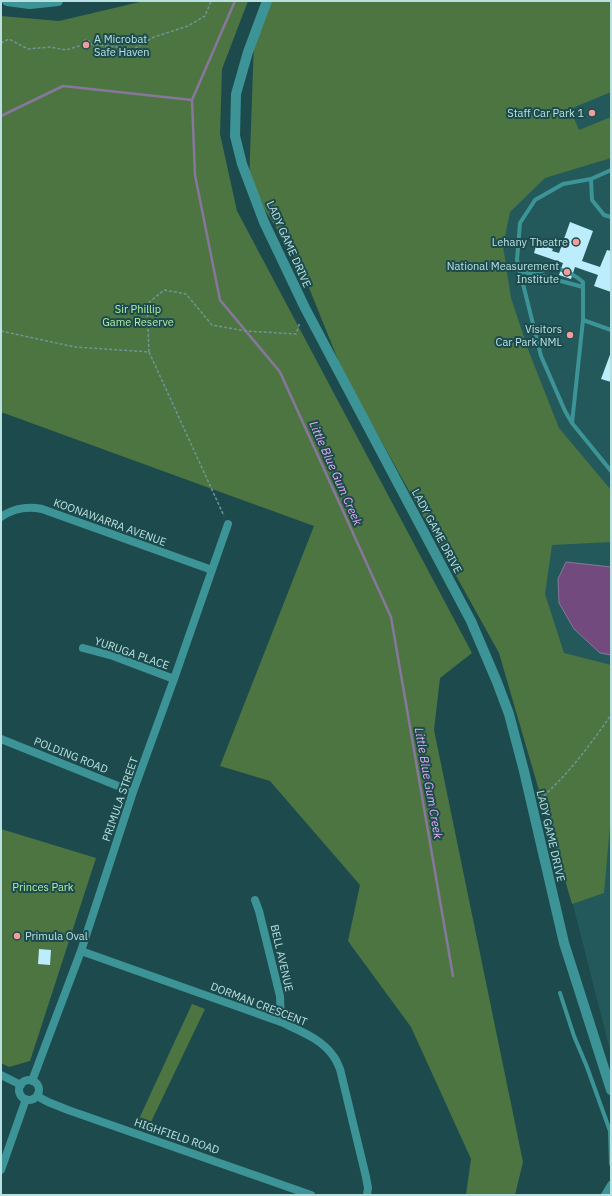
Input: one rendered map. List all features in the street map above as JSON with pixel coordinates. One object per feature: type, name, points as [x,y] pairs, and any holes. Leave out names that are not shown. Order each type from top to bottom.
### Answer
[{"type":"main road","points":[[7,1],[30,4],[58,1]]},
{"type":"main road","name":"LADY GAME DRIVE","points":[[267,1],[248,52],[236,94],[235,136],[242,164],[264,222],[305,308],[471,621],[498,682],[509,714],[564,943],[611,1090]]},
{"type":"street","name":"KOONAWARRA AVENUE","points":[[1,517],[18,508],[42,509],[212,570]]},
{"type":"street","name":"PRIMULA STREET","points":[[32,1081],[81,951],[133,792],[228,524]]},
{"type":"street","name":"YURUGA PLACE","points":[[83,648],[113,656],[174,679]]},
{"type":"street","name":"POLDING ROAD","points":[[1,739],[133,792]]},
{"type":"street","name":"BELL AVENUE","points":[[255,900],[280,996],[281,1022]]},
{"type":"street","name":"DORMAN CRESCENT","points":[[81,951],[281,1022],[309,1034],[323,1045],[334,1057],[340,1069],[363,1164],[368,1188],[367,1195]]},
{"type":"street","points":[[1,1075],[21,1085]]},
{"type":"street","points":[[26,1081],[32,1081],[38,1086],[39,1090],[37,1096],[33,1099],[26,1099],[21,1096],[19,1088],[21,1085],[26,1081]]},
{"type":"street","name":"HIGHFIELD ROAD","points":[[37,1096],[68,1110],[311,1195]]},
{"type":"street","points":[[1,1170],[26,1099]]},
{"type":"street","points":[[605,1195],[611,1185]]},
{"type":"street","points":[[605,1195],[611,1193]]},
{"type":"lane","points":[[611,170],[591,179],[563,184],[535,200],[520,223],[517,260],[526,302],[541,356],[572,424],[611,471]]},
{"type":"lane","points":[[591,179],[592,200],[604,214],[611,217]]},
{"type":"lane","points":[[532,274],[543,269],[555,268],[575,275],[584,282],[583,320],[572,424]]},
{"type":"lane","points":[[520,272],[583,287]]},
{"type":"lane","points":[[583,320],[611,330]]},
{"type":"lane","points":[[560,993],[574,1036],[610,1131],[611,1164]]},
{"type":"path","points":[[1,43],[9,38],[28,49],[50,47],[66,50],[82,45],[85,40],[89,41],[90,44],[134,49],[154,37],[188,26],[205,16],[211,1]]},
{"type":"path","points":[[82,45],[86,48],[90,44]]},
{"type":"path","points":[[228,524],[149,352],[147,304],[164,290],[186,294],[212,325],[246,331],[296,334],[305,308]]},
{"type":"path","points":[[1,331],[75,347],[149,352]]},
{"type":"path","points":[[532,806],[570,769],[593,741],[611,715]]},
{"type":"shaded area","name":"National Measurement Institute","points":[[611,38],[611,1054],[564,869],[498,632],[503,55]]},
{"type":"shaded area","points":[[566,562],[611,567],[611,655],[600,653],[574,629],[559,603],[558,579]]},
{"type":"green space","name":"Sir Phillip Game Reserve","points":[[144,1],[248,1],[222,69],[220,134],[237,211],[472,653],[440,678],[434,730],[523,1162],[515,1195],[466,1195],[471,1159],[411,1027],[348,941],[360,885],[270,781],[220,766],[314,526],[1,412],[1,16],[59,21]]},
{"type":"green space","points":[[272,1],[611,1],[611,92],[570,109],[579,130],[611,117],[611,158],[545,178],[510,212],[503,246],[511,298],[529,352],[559,428],[611,490],[611,542],[552,545],[545,594],[564,653],[611,665],[611,815],[604,893],[572,904],[499,653],[343,372],[301,268],[249,184],[254,41]]},
{"type":"green space","name":"Princes Park","points":[[1,829],[96,858],[30,1061],[9,1067],[1,1063]]},
{"type":"green space","points":[[192,1004],[205,1009],[151,1122],[139,1119]]},
{"type":"building","points":[[570,222],[593,231],[582,261],[600,267],[607,250],[611,251],[611,292],[594,286],[598,275],[575,267],[571,279],[559,275],[563,263],[534,253],[537,243],[559,253]]},
{"type":"building","points":[[611,352],[611,382],[601,379]]},
{"type":"building","points":[[39,949],[51,950],[50,965],[38,964]]},
{"type":"waterway","name":"Little Blue Gum Creek","points":[[235,1],[192,100],[195,175],[220,300],[280,372],[391,617],[453,976]]},
{"type":"waterway","points":[[1,116],[63,86],[192,100]]},
{"type":"place","name":"A Microbat Safe Haven","points":[[86,45]]},
{"type":"place","name":"Staff Car Park 1","points":[[592,113]]},
{"type":"place","name":"Lehany Theatre","points":[[576,242]]},
{"type":"place","name":"National Measurement Institute","points":[[567,272]]},
{"type":"place","name":"Visitors Car Park NML","points":[[570,335]]},
{"type":"place","name":"Primula Oval","points":[[17,936]]}]
